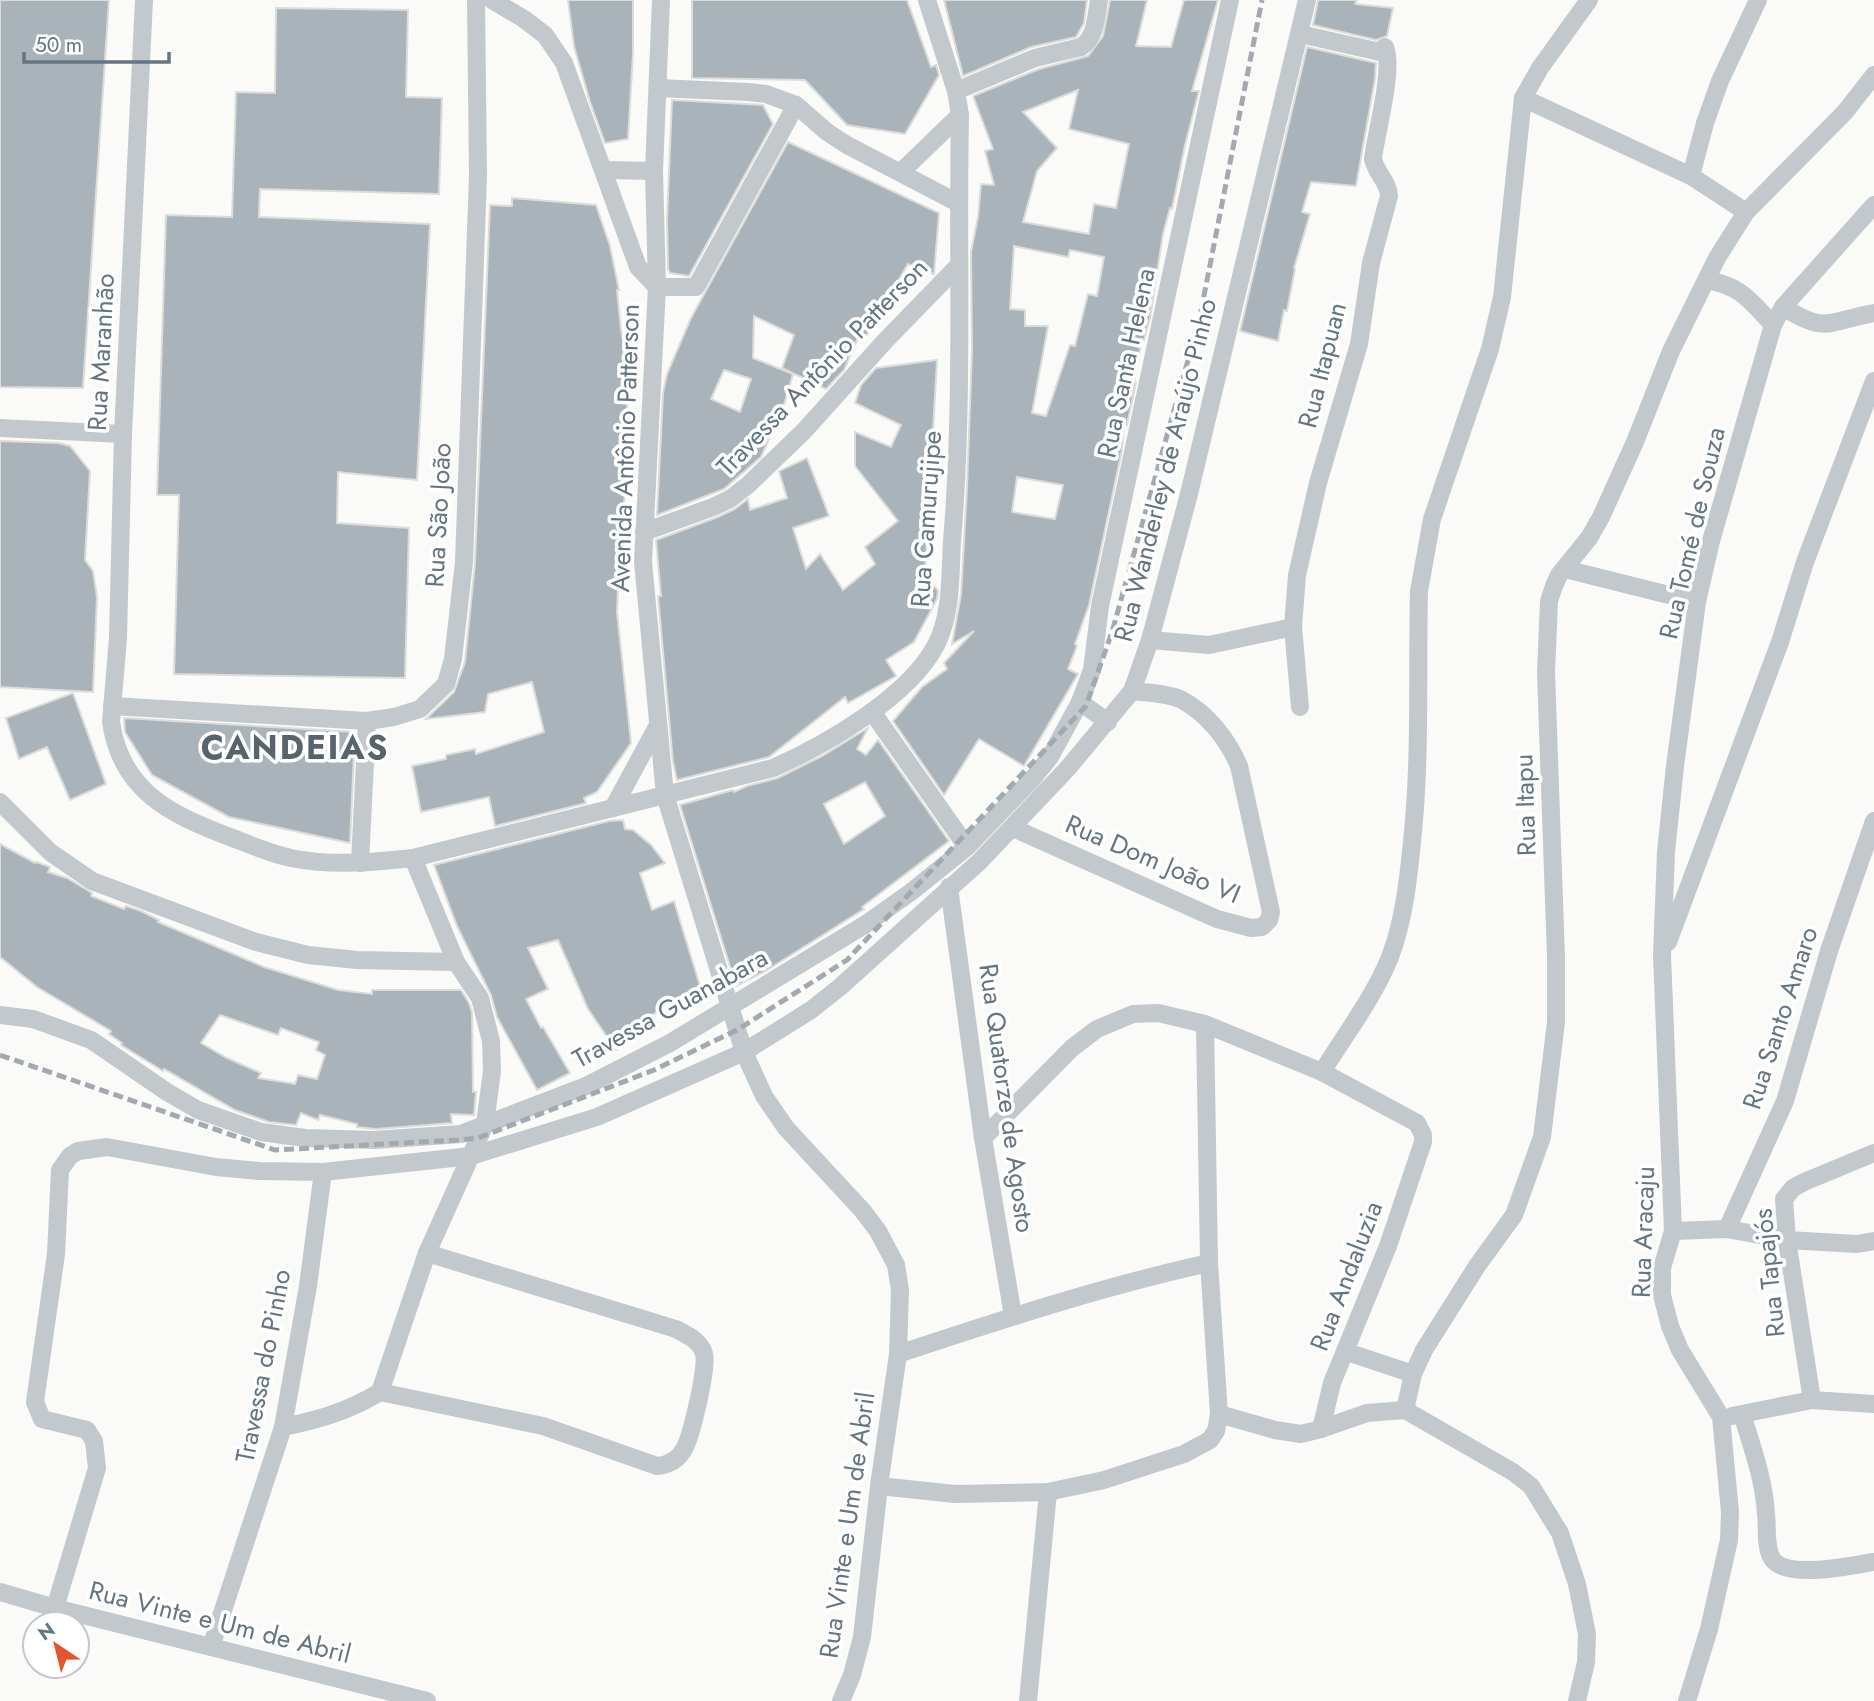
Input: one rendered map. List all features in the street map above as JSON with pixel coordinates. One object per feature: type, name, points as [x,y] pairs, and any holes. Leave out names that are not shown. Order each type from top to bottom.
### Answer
[{"type":"street","name":"Rua Maranhão","points":[[112,706],[118,638],[123,434],[144,0]]},
{"type":"street","name":"Rua São João","points":[[112,706],[367,721],[420,709],[446,684],[453,659],[464,562],[478,176],[476,0]]},
{"type":"street","points":[[492,0],[545,34],[564,63],[638,267],[657,287],[696,287],[796,105]]},
{"type":"street","name":"Avenida Antônio Patterson","points":[[661,0],[654,170],[657,287],[644,532],[644,590],[665,795],[744,1052]]},
{"type":"street","name":"Rua Camurujipe","points":[[665,795],[773,768],[811,749],[873,713],[921,667],[936,646],[947,611],[959,462],[960,115],[956,91],[927,0]]},
{"type":"street","points":[[956,91],[1035,58],[1082,47],[1090,38],[1099,0]]},
{"type":"street","name":"Rua Santa Helena","points":[[1080,702],[1092,670],[1101,606],[1230,0]]},
{"type":"street","name":"Rua Wanderley de Araújo Pinho","points":[[55,1608],[97,1468],[94,1441],[87,1430],[42,1419],[35,1402],[56,1254],[60,1170],[64,1161],[78,1151],[107,1147],[216,1167],[323,1172],[471,1156],[597,1117],[744,1052],[811,1010],[840,987],[1013,828],[1108,722],[1132,691],[1150,640],[1189,494],[1307,0]]},
{"type":"street","points":[[984,1138],[1072,1048],[1097,1029],[1133,1014],[1158,1013],[1205,1024],[1322,1072],[1378,981],[1389,959],[1401,923],[1409,875],[1416,805],[1419,591],[1432,519],[1490,349],[1502,297],[1523,98],[1540,68],[1589,0]]},
{"type":"street","points":[[1691,176],[1720,81],[1758,0]]},
{"type":"street","name":"Rua Itapuan","points":[[1300,34],[1380,52],[1385,47],[1388,68],[1373,159],[1389,197],[1371,263],[1359,344],[1318,483],[1297,576],[1293,627],[1300,707]]},
{"type":"street","name":"Rua Itapu","points":[[1405,1410],[1413,1374],[1424,1350],[1477,1266],[1514,1215],[1542,1137],[1556,1022],[1546,673],[1549,601],[1559,575],[1589,538],[1601,517],[1635,442],[1671,351],[1717,258],[1746,212],[1845,112],[1874,75]]},
{"type":"street","points":[[658,88],[757,93],[796,105],[827,132],[847,145],[958,203]]},
{"type":"street","points":[[1523,98],[1691,176],[1746,212]]},
{"type":"street","points":[[901,172],[960,115]]},
{"type":"street","points":[[604,170],[654,170]]},
{"type":"street","name":"Rua Tomé de Souza","points":[[1662,955],[1666,852],[1697,602],[1715,529],[1773,325],[1783,307],[1874,205]]},
{"type":"street","name":"Travessa Antônio Patterson","points":[[644,532],[713,507],[730,499],[748,485],[804,431],[885,341],[958,266]]},
{"type":"street","points":[[1706,279],[1739,290],[1773,325]]},
{"type":"street","points":[[1783,307],[1812,324],[1821,325],[1874,313]]},
{"type":"street","points":[[1662,955],[1780,642],[1805,562],[1874,381]]},
{"type":"street","points":[[0,428],[123,434]]},
{"type":"street","points":[[1565,569],[1697,602]]},
{"type":"street","points":[[1150,640],[1209,645],[1293,627]]},
{"type":"street","name":"Rua Dom João VI","points":[[1013,828],[1217,919],[1251,928],[1262,927],[1269,920],[1271,912],[1262,864],[1239,766],[1233,752],[1206,718],[1180,699],[1132,691]]},
{"type":"street","points":[[1080,702],[1108,722]]},
{"type":"street","name":"Travessa Guanabara","points":[[0,1015],[33,1019],[91,1041],[198,1110],[261,1132],[305,1138],[404,1139],[461,1134],[586,1086],[670,1043],[866,925],[967,847],[1050,757],[1080,702]]},
{"type":"street","points":[[112,706],[113,736],[119,751],[137,785],[160,806],[200,826],[297,859],[360,863],[413,858],[665,795]]},
{"type":"street","points":[[873,713],[967,847]]},
{"type":"street","points":[[360,863],[367,721]]},
{"type":"street","points":[[613,808],[658,725]]},
{"type":"street","points":[[0,802],[50,852],[92,881],[256,942],[308,955],[357,960],[456,962]]},
{"type":"street","name":"Rua Santo Amaro","points":[[1727,1228],[1785,1101],[1829,951],[1874,821]]},
{"type":"street","points":[[283,1427],[356,1407],[380,1392],[427,1253],[485,1124],[492,1071],[491,1041],[480,998],[456,962],[413,858]]},
{"type":"street","name":"Rua Quatorze de Agosto","points":[[949,887],[984,1138],[1013,1315]]},
{"type":"street","name":"Rua Aracaju","points":[[1662,955],[1673,1231],[1662,1268],[1662,1295],[1670,1325],[1689,1367],[1721,1418],[1730,1512],[1729,1541],[1709,1629],[1687,1701]]},
{"type":"street","points":[[879,1486],[955,1494],[1048,1492],[1104,1480],[1184,1454],[1210,1440],[1216,1431],[1219,1414],[1209,1263],[1205,1024]]},
{"type":"street","name":"Rua Vinte e Um de Abril","points":[[744,1052],[764,1096],[786,1128],[863,1210],[897,1265],[900,1290],[898,1354],[879,1486],[862,1637],[852,1675],[841,1701]]},
{"type":"street","name":"Rua Andaluzia","points":[[1321,1429],[1332,1383],[1347,1352],[1388,1246],[1423,1142],[1423,1135],[1417,1123],[1322,1072]]},
{"type":"street","name":"Rua Tapajós","points":[[1812,1400],[1787,1240],[1784,1207],[1787,1194],[1804,1182],[1874,1153]]},
{"type":"street","name":"Travessa do Pinho","points":[[211,1647],[283,1427],[308,1286],[323,1172]]},
{"type":"street","points":[[1673,1231],[1727,1228],[1787,1240],[1857,1244],[1874,1241]]},
{"type":"street","points":[[380,1392],[543,1426],[657,1466],[673,1461],[686,1447],[705,1369],[704,1350],[693,1339],[676,1329],[427,1253]]},
{"type":"street","points":[[898,1354],[1013,1315],[1163,1273],[1209,1263]]},
{"type":"street","points":[[1347,1352],[1413,1374]]},
{"type":"street","points":[[1721,1418],[1812,1400],[1874,1404]]},
{"type":"street","points":[[1219,1414],[1301,1434],[1367,1413],[1405,1410],[1513,1472],[1531,1486],[1560,1533],[1577,1584],[1587,1634],[1586,1662],[1577,1701]]},
{"type":"street","points":[[1742,1414],[1765,1492],[1769,1550],[1774,1560],[1790,1568],[1825,1570],[1874,1562]]},
{"type":"street","points":[[1028,1701],[1048,1492]]},
{"type":"street","name":"Rua Vinte e Um de Abril","points":[[0,1592],[427,1701]]},
{"type":"building","points":[[0,0],[109,0],[83,388],[0,387]]},
{"type":"building","points":[[568,0],[633,0],[628,139],[605,143],[574,46]]},
{"type":"building","points":[[692,0],[907,0],[931,67],[936,65],[939,75],[905,134],[847,125],[805,80],[692,78]]},
{"type":"building","points":[[944,0],[1087,0],[1084,23],[1076,37],[1031,47],[963,76]]},
{"type":"building","points":[[1110,0],[1147,0],[1136,46],[1171,47],[1184,0],[1218,0],[1192,91],[1199,91],[1172,209],[1170,208],[1163,234],[1150,318],[1144,340],[1142,339],[1136,382],[1127,425],[1124,424],[1122,450],[1089,605],[1068,669],[1078,674],[1024,766],[979,739],[944,795],[893,721],[922,687],[947,669],[944,663],[974,631],[952,644],[961,595],[967,488],[972,350],[971,252],[981,184],[994,185],[985,151],[993,149],[973,96],[1039,69],[1088,56],[1103,36]],"holes":[[[1078,90],[1069,129],[1129,144],[1116,208],[1094,204],[1089,234],[1023,222],[1037,171],[1057,148],[1023,112]],[[1014,246],[1068,257],[1070,250],[1104,257],[1097,296],[1088,294],[1075,346],[1070,345],[1046,416],[1032,413],[1048,326],[1025,326],[1025,310],[1010,309]],[[1017,477],[1063,485],[1055,519],[1012,512]]]},
{"type":"building","points":[[1318,0],[1357,0],[1355,4],[1393,8],[1387,36],[1376,40],[1313,25]]},
{"type":"building","points":[[276,8],[408,10],[406,97],[442,98],[439,194],[260,189],[259,217],[430,224],[417,480],[338,472],[337,523],[409,528],[405,678],[174,674],[179,495],[157,495],[166,215],[232,217],[236,92],[275,93]]},
{"type":"building","points":[[1307,47],[1376,63],[1375,79],[1356,186],[1311,182],[1302,212],[1310,214],[1294,268],[1287,311],[1284,310],[1278,341],[1240,331]]},
{"type":"building","points":[[672,100],[763,105],[773,124],[689,276],[670,273],[668,269],[667,219]]},
{"type":"building","points":[[788,142],[939,213],[934,274],[908,264],[865,338],[859,335],[844,370],[826,389],[782,368],[794,335],[754,316],[753,358],[793,374],[783,408],[761,457],[724,489],[657,515],[663,393],[667,374],[691,318]],"holes":[[[724,370],[751,379],[740,412],[711,399]]]},
{"type":"building","points":[[512,198],[596,205],[610,246],[619,290],[621,329],[629,376],[627,405],[631,436],[628,437],[622,506],[617,612],[631,743],[597,792],[584,798],[586,803],[495,826],[489,797],[421,812],[412,766],[475,749],[476,754],[544,732],[532,682],[488,694],[485,712],[426,719],[454,692],[465,662],[475,563],[490,205],[512,206]]},
{"type":"building","points":[[937,360],[925,574],[938,591],[937,599],[914,642],[886,660],[896,676],[848,703],[845,697],[769,757],[677,780],[673,762],[658,596],[661,596],[656,540],[718,517],[748,499],[750,510],[787,498],[779,471],[807,458],[829,516],[793,528],[806,569],[820,554],[843,590],[875,564],[865,547],[898,521],[855,466],[855,432],[891,447],[901,425],[855,403],[861,385],[876,368]]},
{"type":"building","points":[[0,441],[58,443],[70,446],[90,471],[85,560],[93,571],[97,597],[93,692],[0,687]]},
{"type":"building","points":[[73,693],[106,784],[70,800],[47,747],[19,759],[6,718]]},
{"type":"building","points":[[124,718],[355,732],[350,843],[229,817],[152,775],[125,732]]},
{"type":"building","points":[[868,728],[857,749],[866,755],[878,740],[949,841],[862,907],[864,909],[764,972],[736,986],[680,805],[778,778],[822,756]],"holes":[[[865,782],[885,816],[844,844],[824,804]]]},
{"type":"building","points":[[623,820],[625,829],[633,830],[651,845],[665,863],[640,873],[652,910],[674,901],[700,986],[644,1020],[647,1026],[616,1050],[588,1009],[558,940],[528,948],[548,989],[526,999],[570,1073],[537,1090],[497,1017],[491,995],[457,926],[434,865],[609,821]]},
{"type":"building","points":[[0,844],[35,863],[50,867],[48,872],[67,878],[92,893],[91,896],[124,909],[126,906],[141,911],[159,920],[158,922],[264,967],[338,990],[372,994],[372,990],[461,990],[472,1012],[473,1092],[476,1092],[474,1115],[451,1114],[452,1123],[376,1129],[357,1127],[357,1124],[320,1115],[318,1120],[301,1113],[296,1125],[269,1122],[235,1110],[164,1069],[163,1071],[121,1045],[122,1043],[109,1034],[111,1031],[37,987],[0,957]],"holes":[[[220,1015],[278,1035],[281,1028],[319,1042],[316,1050],[325,1055],[317,1079],[298,1075],[295,1084],[258,1078],[261,1073],[201,1043]]]},
{"type":"railway","points":[[0,1055],[275,1150],[478,1138],[654,1070],[737,1030],[847,960],[1086,706],[1112,632],[1199,321],[1262,0]]},
{"type":"district","name":"CANDEIAS","points":[[295,747]]}]
